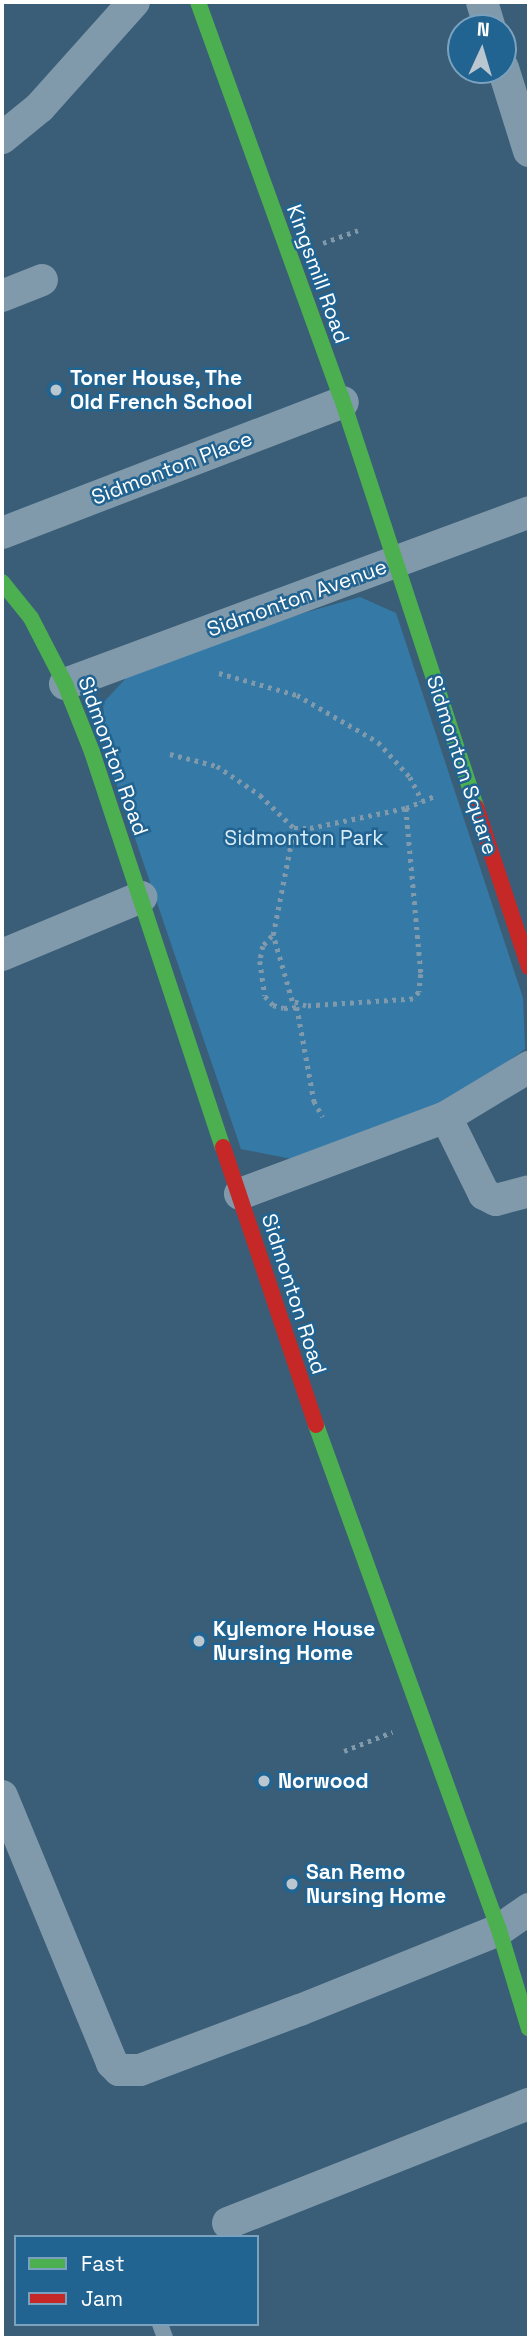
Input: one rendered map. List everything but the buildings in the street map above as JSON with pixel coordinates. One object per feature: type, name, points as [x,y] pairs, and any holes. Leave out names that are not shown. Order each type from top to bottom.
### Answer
[{"type":"street","points":[[2,138],[40,107],[134,2]]},
{"type":"street","name":"Kingsmill Road","points":[[198,2],[343,402],[396,561]]},
{"type":"street","points":[[508,84],[529,151]]},
{"type":"street","points":[[2,296],[42,280]]},
{"type":"street","name":"Sidmonton Place","points":[[2,533],[343,402]]},
{"type":"street","name":"Sidmonton Avenue","points":[[65,684],[529,512]]},
{"type":"street","name":"Sidmonton Square","points":[[396,561],[529,967]]},
{"type":"street","name":"Sidmonton Road","points":[[2,582],[31,618],[65,684],[141,897],[304,1393],[499,1930],[529,2029]]},
{"type":"street","points":[[2,956],[141,897]]},
{"type":"street","points":[[240,1194],[446,1117],[529,1067]]},
{"type":"street","points":[[446,1117],[484,1194],[496,1200],[529,1191]]},
{"type":"street","points":[[2,1796],[112,2063],[119,2070],[145,2068],[499,1930],[529,1909]]},
{"type":"street","points":[[228,2223],[529,2104]]},
{"type":"path","points":[[219,673],[297,695],[378,742],[411,777],[422,801]]},
{"type":"path","points":[[170,754],[217,766],[260,795],[293,828],[310,828],[405,808],[467,784]]},
{"type":"path","points":[[293,828],[272,935],[264,946],[260,961],[265,996],[273,1005],[297,1007],[413,999],[419,992],[421,974],[405,808]]},
{"type":"path","points":[[272,935],[292,1001],[306,1006]]},
{"type":"path","points":[[297,1007],[314,1101],[323,1117]]},
{"type":"path","points":[[344,1751],[404,1727]]},
{"type":"green space","name":"Sidmonton Park","points":[[360,597],[396,613],[523,998],[525,1049],[448,1106],[297,1160],[241,1149],[107,756],[103,703],[129,675],[297,615]]},
{"type":"traffic: fast","points":[[198,2],[341,396],[476,807]]},
{"type":"traffic: fast","points":[[2,582],[31,618],[65,684],[92,752],[223,1147]]},
{"type":"traffic: fast","points":[[316,1425],[499,1930],[529,2029]]},
{"type":"traffic: jam","points":[[476,807],[529,967]]},
{"type":"traffic: jam","points":[[223,1147],[316,1425]]},
{"type":"place","name":"Toner House, The Old French School","points":[[56,390]]},
{"type":"place","name":"Kylemore House Nursing Home","points":[[199,1641]]},
{"type":"place","name":"Norwood","points":[[264,1781]]},
{"type":"place","name":"San Remo Nursing Home","points":[[292,1884]]}]
